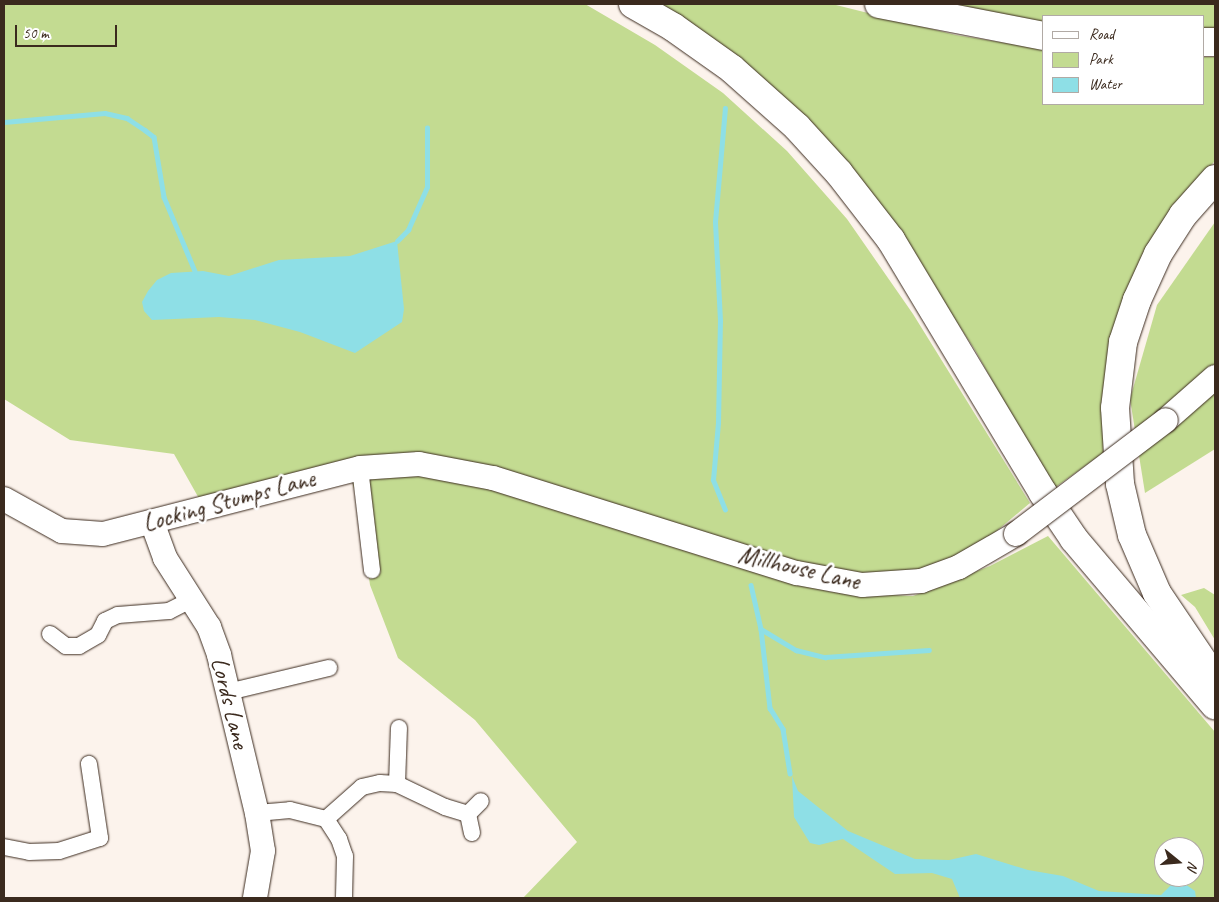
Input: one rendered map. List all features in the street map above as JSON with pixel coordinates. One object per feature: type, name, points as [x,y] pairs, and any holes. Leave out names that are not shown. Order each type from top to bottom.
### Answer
[{"type":"highway","points":[[633,4],[672,27],[732,70],[797,127],[839,173],[901,256],[1043,493],[1074,539],[1215,706]]},
{"type":"highway","points":[[879,4],[1042,36]]},
{"type":"highway","points":[[1215,179],[1183,215],[1158,254],[1137,300],[1123,342],[1114,408],[1120,484],[1132,535],[1157,593],[1215,679]]},
{"type":"street","name":"Millhouse Lane","points":[[360,468],[399,464],[452,468],[797,573],[862,585],[922,581],[959,567],[1016,534],[1166,420],[1215,377]]},
{"type":"street","name":"Locking Stumps Lane","points":[[4,499],[62,530],[82,534],[103,534],[360,468]]},
{"type":"street","points":[[360,468],[372,570]]},
{"type":"street","name":"Lords Lane","points":[[152,522],[165,558],[209,628],[228,692],[257,813],[263,851],[255,898]]},
{"type":"street","points":[[50,634],[66,646],[79,646],[98,635],[105,621],[118,615],[169,610],[192,600]]},
{"type":"street","points":[[228,692],[329,668]]},
{"type":"street","points":[[398,784],[399,728]]},
{"type":"street","points":[[4,847],[29,852],[58,851],[100,838],[89,764]]},
{"type":"street","points":[[326,819],[362,787],[380,783],[398,784],[445,807],[468,814]]},
{"type":"street","points":[[468,814],[481,801]]},
{"type":"street","points":[[257,813],[290,810],[326,819],[340,839],[345,856],[344,898]]},
{"type":"street","points":[[468,814],[472,833]]},
{"type":"green space","points":[[4,4],[585,4],[655,45],[723,93],[787,151],[847,219],[913,314],[1030,503],[980,545],[920,576],[851,578],[634,534],[717,561],[831,592],[913,596],[990,566],[1048,536],[1215,732],[1215,898],[523,898],[577,842],[475,720],[398,658],[370,585],[358,504],[348,465],[201,502],[174,454],[70,440],[4,399]]},
{"type":"green space","points":[[652,4],[832,4],[956,35],[1042,49],[1042,105],[1204,105],[1204,57],[1215,57],[1215,161],[1194,183],[1103,399],[1103,453],[1053,489],[975,350],[918,263]]},
{"type":"green space","points":[[913,4],[1215,4],[1215,37],[1204,37],[1204,15],[1042,15],[1042,30]]},
{"type":"green space","points":[[1215,222],[1215,449],[1145,493],[1130,399],[1157,305]]},
{"type":"green space","points":[[1204,588],[1215,595],[1215,640],[1195,607],[1181,595]]},
{"type":"water","points":[[397,241],[404,309],[402,322],[355,353],[300,332],[255,320],[219,317],[152,320],[144,311],[142,302],[148,291],[157,280],[171,273],[203,271],[229,276],[279,260],[350,256]]},
{"type":"water","points":[[792,776],[798,791],[848,831],[915,859],[949,860],[976,854],[1028,870],[1063,876],[1099,891],[1161,895],[1169,887],[1189,887],[1195,891],[1196,898],[960,898],[952,879],[932,873],[895,874],[843,839],[819,845],[810,843],[794,817]]},
{"type":"waterway","points":[[725,108],[715,222],[720,321],[718,423],[713,480],[725,510]]},
{"type":"waterway","points":[[4,122],[105,113],[127,118],[154,137],[164,197],[195,271]]},
{"type":"waterway","points":[[397,241],[408,230],[427,187],[427,128]]},
{"type":"waterway","points":[[751,585],[761,629],[770,708],[783,729],[790,773]]},
{"type":"waterway","points":[[761,629],[796,650],[825,657],[929,650]]}]
